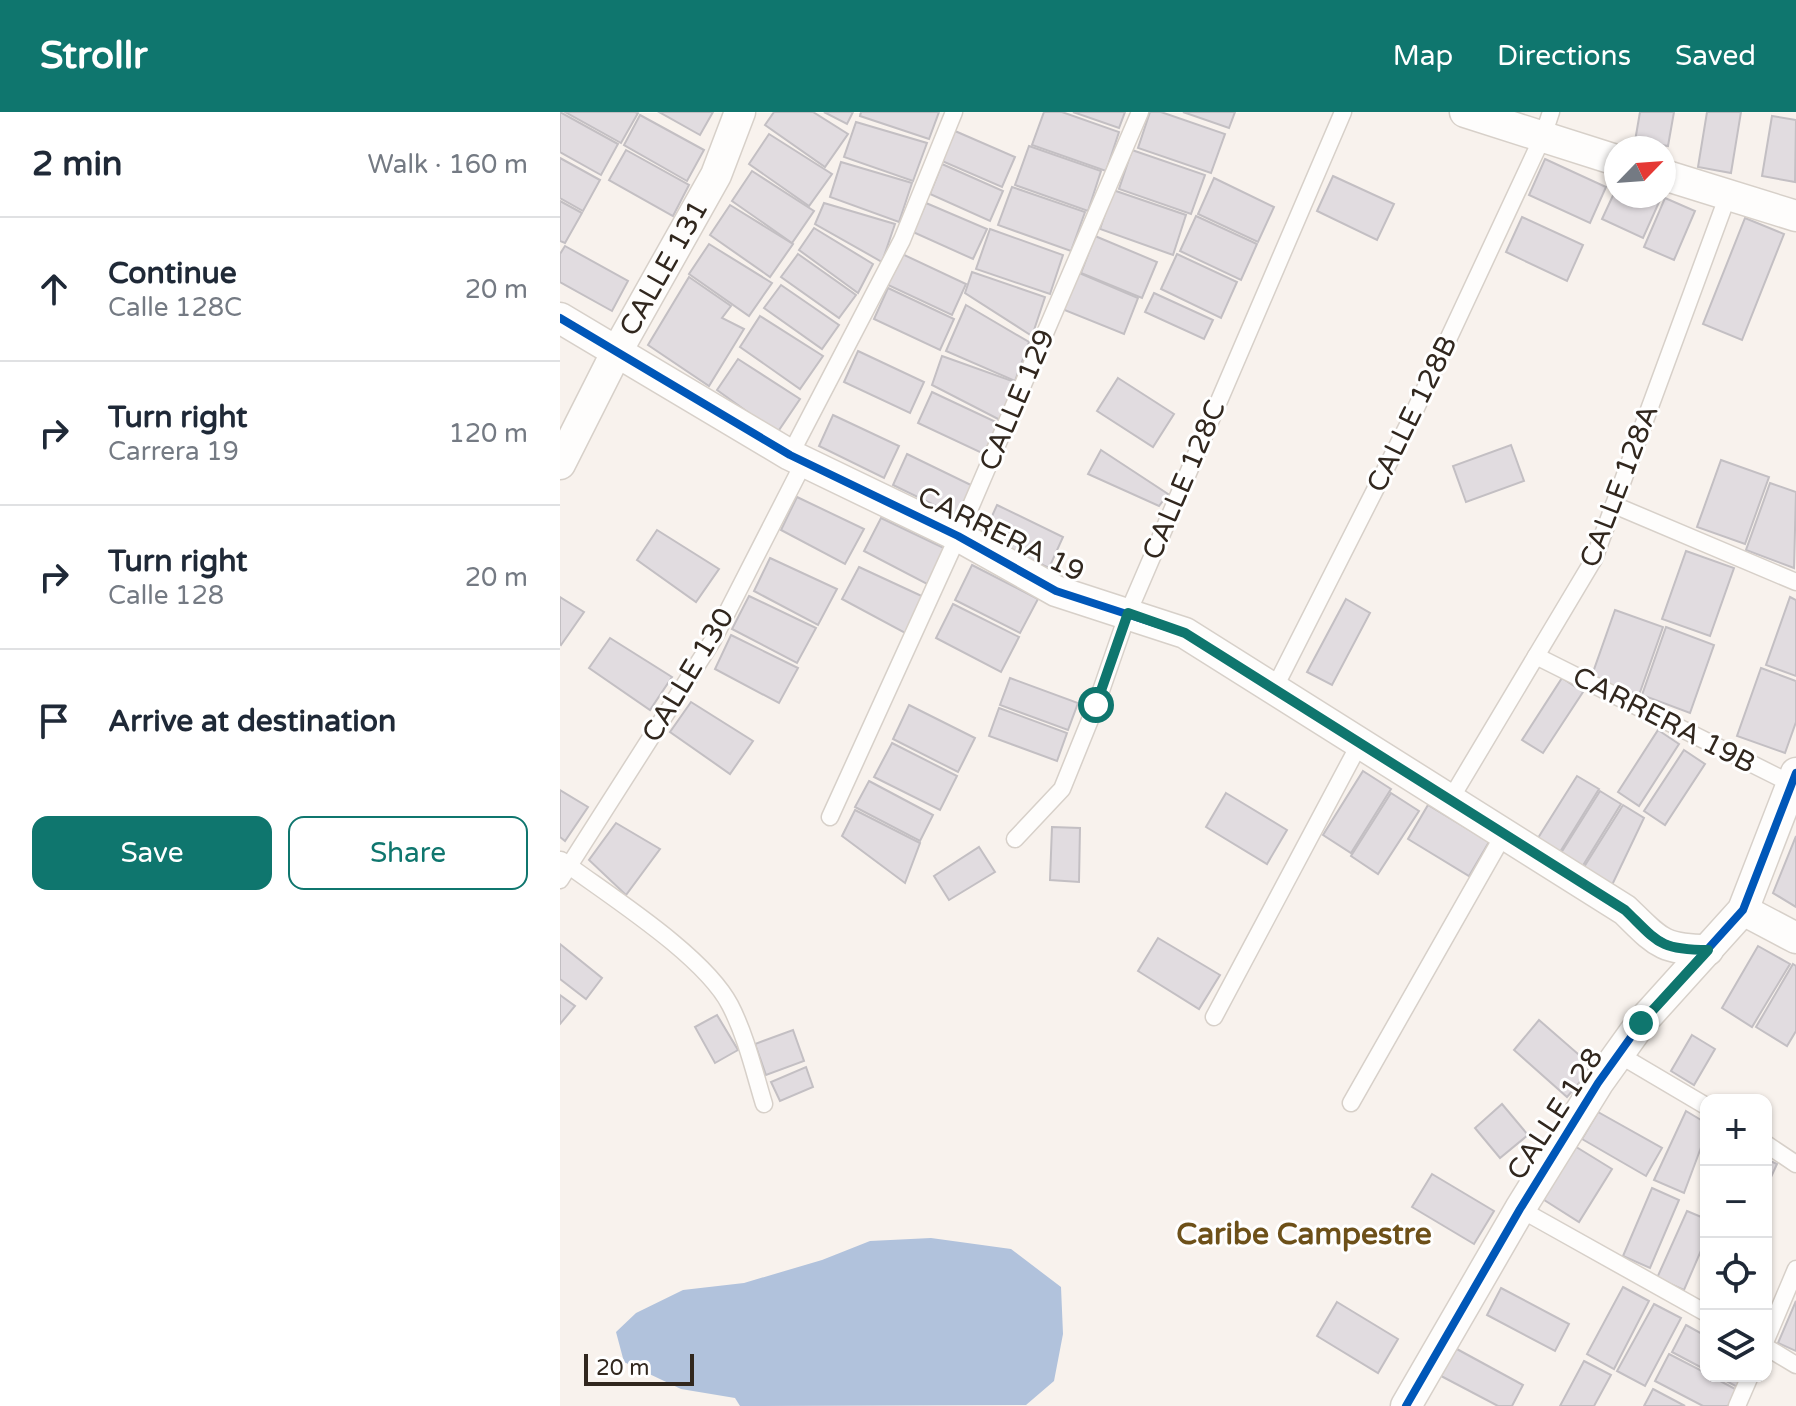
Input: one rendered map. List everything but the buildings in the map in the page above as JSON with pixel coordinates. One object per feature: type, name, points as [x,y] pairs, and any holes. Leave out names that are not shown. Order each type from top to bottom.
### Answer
[{"type":"street","name":"CALLE 131","points":[[560,464],[616,353],[716,175],[740,112]]},
{"type":"street","points":[[1465,112],[1547,124],[1604,154]]},
{"type":"street","points":[[1676,179],[1796,216]]},
{"type":"street","name":"CARRERA 19","points":[[560,318],[797,458],[958,536],[1056,591],[1185,633],[1625,910],[1666,947],[1708,950]]},
{"type":"street","name":"CALLE 128","points":[[1406,1406],[1520,1209],[1618,1054],[1641,1023],[1743,910],[1794,778]]},
{"type":"street","points":[[1743,910],[1796,938]]},
{"type":"lane","name":"CALLE 130","points":[[563,869],[713,640],[902,240],[954,112]]},
{"type":"lane","name":"CALLE 129","points":[[830,817],[958,536],[1140,112]]},
{"type":"lane","name":"CALLE 128C","points":[[1015,839],[1062,789],[1128,613],[1343,112]]},
{"type":"lane","name":"CALLE 128B","points":[[1274,689],[1410,421],[1547,124]]},
{"type":"lane","name":"CALLE 128A","points":[[1450,800],[1594,559],[1728,195]]},
{"type":"lane","points":[[1614,505],[1796,582]]},
{"type":"lane","name":"CARRERA 19B","points":[[1536,656],[1794,778]]},
{"type":"lane","points":[[1214,1017],[1360,743]]},
{"type":"lane","points":[[1351,1103],[1504,834]]},
{"type":"lane","points":[[563,869],[681,949],[705,972],[728,1002],[744,1037],[764,1104]]},
{"type":"lane","points":[[1618,1054],[1700,1102]]},
{"type":"lane","points":[[1772,1148],[1796,1164]]},
{"type":"lane","points":[[1520,1209],[1701,1310]]},
{"type":"lane","points":[[1772,1326],[1796,1269]]},
{"type":"lane","points":[[1772,1351],[1796,1365]]},
{"type":"lane","points":[[1737,1406],[1747,1382]]},
{"type":"water","points":[[931,1238],[1011,1249],[1061,1287],[1063,1334],[1054,1381],[1026,1405],[740,1406],[735,1398],[681,1389],[624,1362],[616,1332],[636,1313],[683,1290],[744,1283],[822,1260],[870,1241]]},
{"type":"cycle path","points":[[560,318],[790,455],[958,536],[1056,591],[1185,633],[1625,910],[1661,942],[1680,948],[1708,950]]},
{"type":"cycle path","points":[[1406,1406],[1520,1209],[1598,1083],[1641,1023],[1743,910],[1796,773]]},
{"type":"district","name":"Caribe Campestre","points":[[1304,1234]]},
{"type":"route","points":[[1096,705],[1128,613],[1185,633],[1625,910],[1666,947],[1708,950],[1641,1023]]}]
